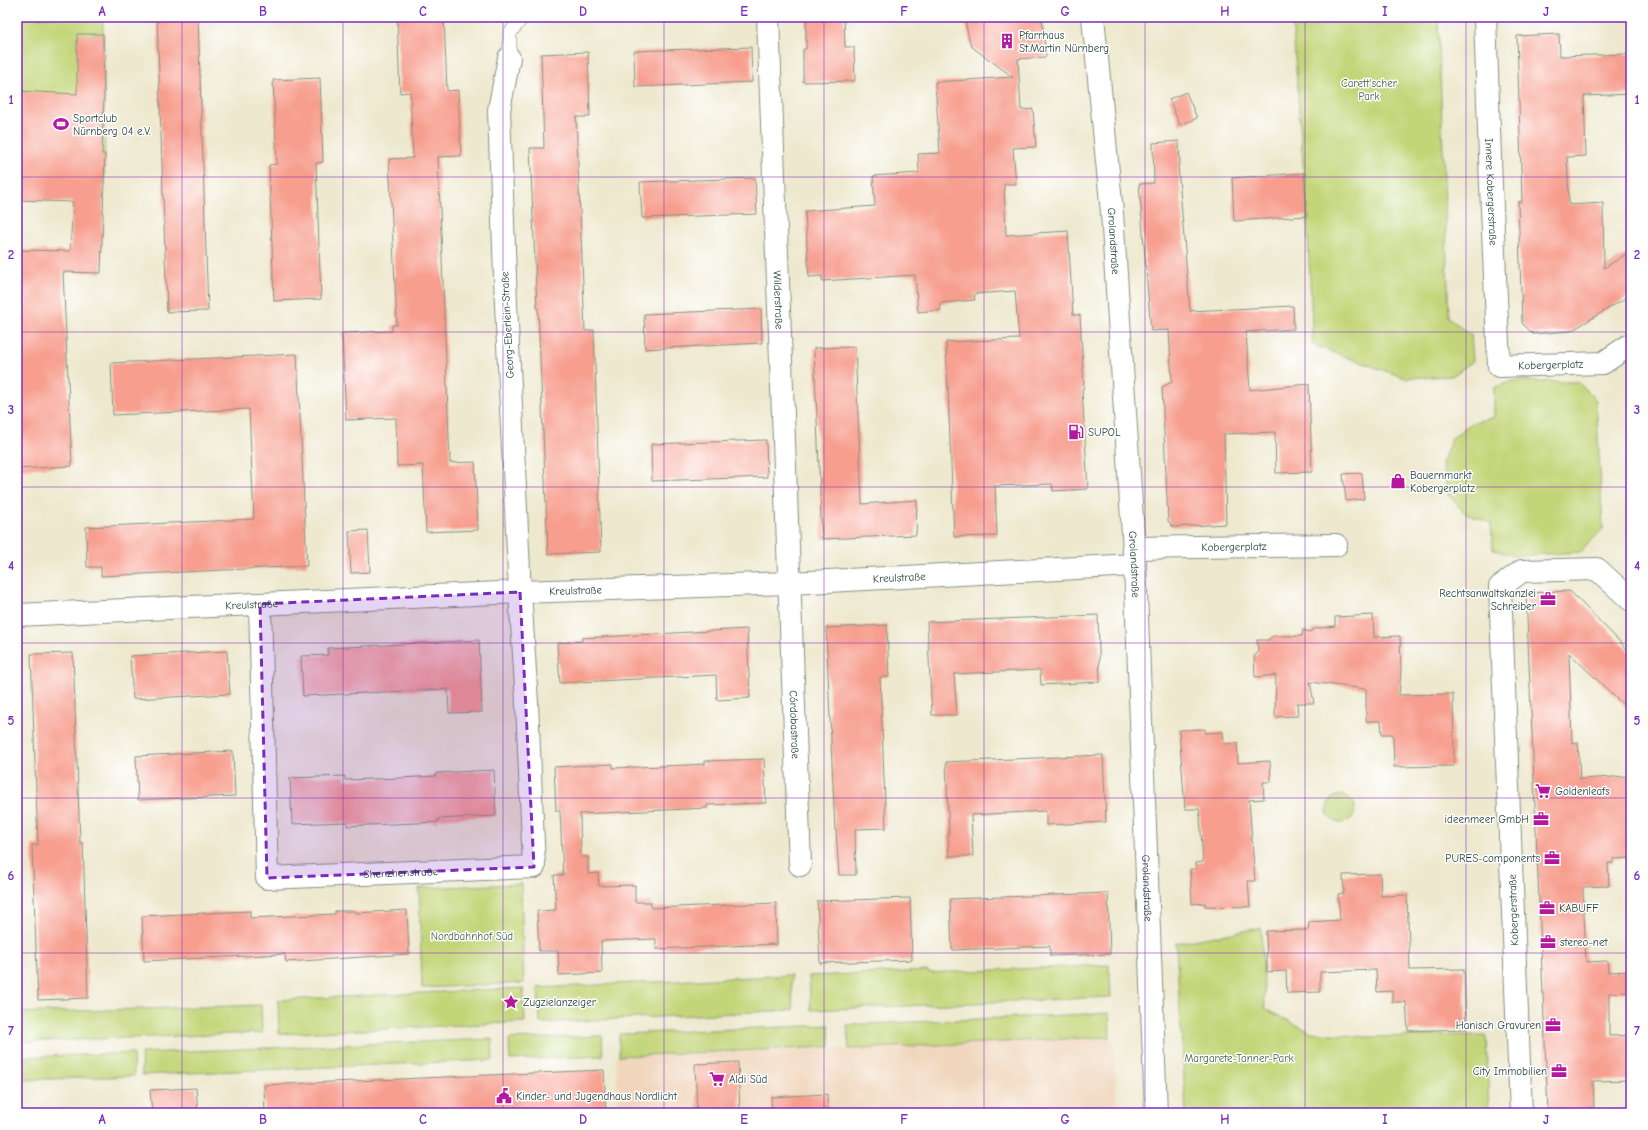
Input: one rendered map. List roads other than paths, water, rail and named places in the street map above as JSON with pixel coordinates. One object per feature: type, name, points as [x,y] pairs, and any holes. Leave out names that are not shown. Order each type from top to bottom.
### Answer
[{"type":"street","name":"Wilderstraße","points":[[768,17],[790,583]]},
{"type":"street","name":"Grolandstraße","points":[[1093,17],[1112,213],[1134,557],[1156,1113]]},
{"type":"street","name":"Innere Kobergerstraße","points":[[1485,17],[1499,366]]},
{"type":"street","name":"Georg-Eberlein-Straße","points":[[509,58],[499,110],[506,304],[520,592]]},
{"type":"street","name":"Kobergerplatz","points":[[1499,366],[1603,362],[1631,344]]},
{"type":"street","name":"Kobergerplatz","points":[[1134,557],[1336,545]]},
{"type":"street","name":"Kreulstraße","points":[[17,615],[520,592],[790,583],[1134,557]]},
{"type":"street","name":"Kobergerstraße","points":[[1521,1113],[1500,587],[1522,571],[1597,569],[1631,600]]},
{"type":"street","name":"Córdobastraße","points":[[790,583],[800,866]]},
{"type":"street","name":"Shenzhenstraße","points":[[260,604],[267,878],[534,867],[527,703],[520,592]]},
{"type":"lane","points":[[509,58],[510,33],[523,17]]},
{"type":"place","name":"Pfarrhaus St.Martin Nürnberg","points":[[1007,41]]},
{"type":"place","name":"Sportclub Nürnberg 04 e.V.","points":[[61,124]]},
{"type":"place","name":"SUPOL","points":[[1076,432]]},
{"type":"place","name":"Bauernmarkt Kobergerplatz","points":[[1398,481]]},
{"type":"place","name":"Rechtsanwaltskanzlei Schreiber","points":[[1548,599]]},
{"type":"place","name":"Goldenleafs","points":[[1543,791]]},
{"type":"place","name":"ideenmeer GmbH","points":[[1541,819]]},
{"type":"place","name":"PURES-components","points":[[1552,858]]},
{"type":"place","name":"KABUFF","points":[[1547,908]]},
{"type":"place","name":"stereo-net","points":[[1548,942]]},
{"type":"place","name":"Zugzielanzeiger","points":[[511,1002]]},
{"type":"place","name":"Hanisch Gravuren","points":[[1553,1025]]},
{"type":"place","name":"City Immobilien","points":[[1559,1071]]},
{"type":"place","name":"Aldi Süd","points":[[717,1079]]},
{"type":"place","name":"Kinder- und Jugendhaus Nordlicht","points":[[504,1096]]},
{"type":"park label","name":"Carett'scher Park","points":[[1369,89]]},
{"type":"park label","name":"Nordbahnhof Süd","points":[[472,936]]},
{"type":"park label","name":"Margarete-Tanner-Park","points":[[1239,1058]]}]
